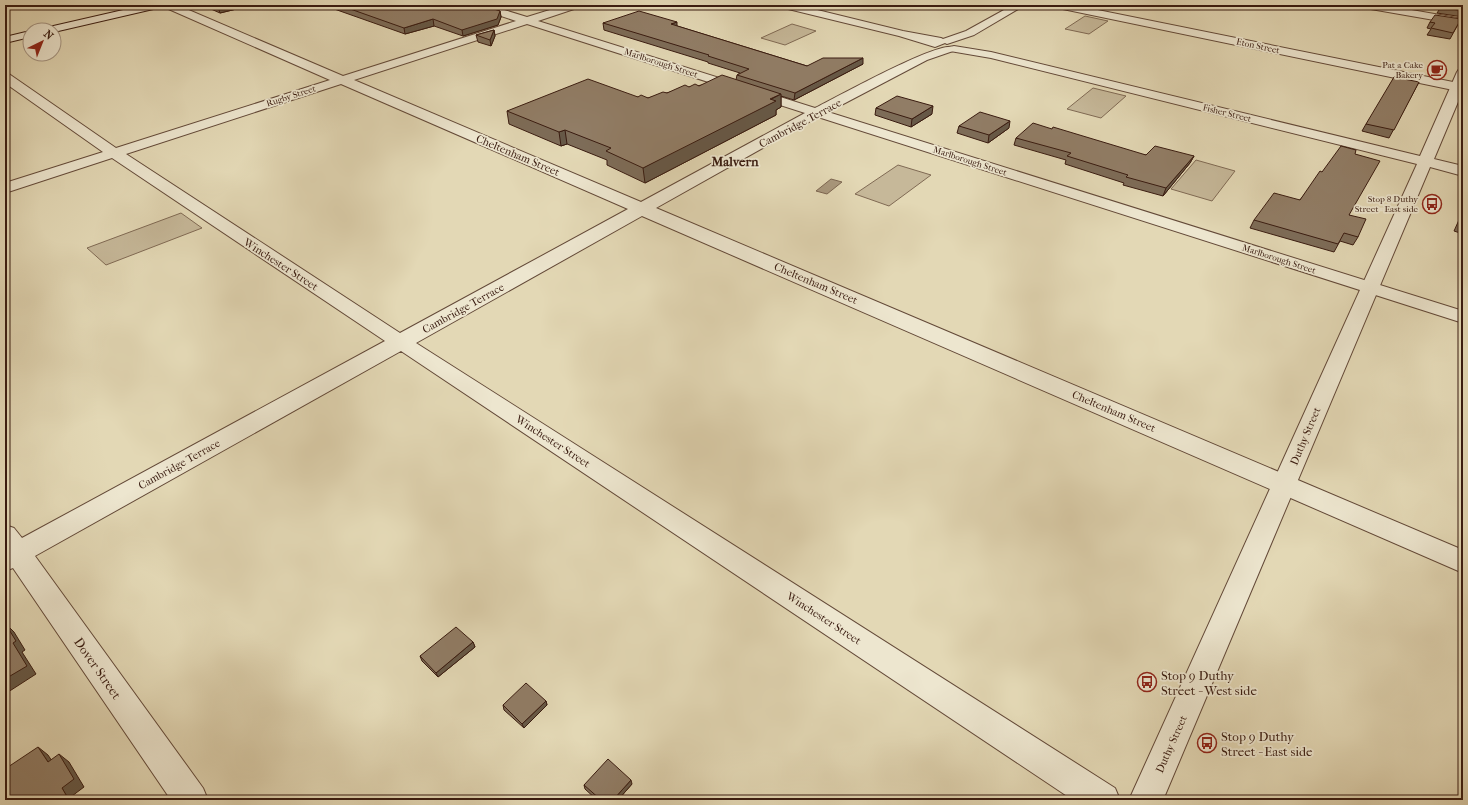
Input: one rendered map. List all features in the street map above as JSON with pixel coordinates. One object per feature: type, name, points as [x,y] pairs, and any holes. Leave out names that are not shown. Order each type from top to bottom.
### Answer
[{"type":"street","points":[[62,27],[158,5]]},
{"type":"street","name":"Cheltenham Street","points":[[168,5],[1463,562]]},
{"type":"street","name":"Marlborough Street","points":[[478,5],[1463,317]]},
{"type":"street","name":"Rugby Street","points":[[5,188],[576,5]]},
{"type":"street","name":"Fisher Street","points":[[784,5],[903,34],[945,46],[991,55],[1463,171]]},
{"type":"street","name":"Cambridge Terrace","points":[[9,549],[400,342],[817,112],[970,33],[1020,5]]},
{"type":"street","name":"Eton Street","points":[[1058,5],[1460,80]]},
{"type":"street","points":[[1365,5],[1463,22]]},
{"type":"street","points":[[91,8],[108,16]]},
{"type":"street","points":[[5,40],[22,36]]},
{"type":"street","name":"Winchester Street","points":[[5,77],[114,153],[400,342],[1103,800]]},
{"type":"street","name":"Duthy Street","points":[[1146,800],[1460,80]]},
{"type":"street","name":"Dover Street","points":[[9,549],[191,800]]},
{"type":"shaded area","points":[[1085,16],[1108,21],[1089,34],[1065,29]]},
{"type":"shaded area","points":[[792,24],[816,31],[785,45],[761,38]]},
{"type":"shaded area","points":[[1093,88],[1126,96],[1101,118],[1067,109]]},
{"type":"shaded area","points":[[1196,160],[1235,171],[1212,201],[1171,189]]},
{"type":"shaded area","points":[[898,165],[931,175],[889,206],[855,194]]},
{"type":"shaded area","points":[[831,179],[842,182],[827,194],[816,191]]},
{"type":"shaded area","points":[[181,213],[202,228],[106,265],[87,248]]},
{"type":"building","points":[[214,5],[225,5],[218,7]]},
{"type":"building","points":[[339,5],[481,5],[500,11],[497,19],[462,30],[433,19],[404,28]]},
{"type":"building","points":[[1442,5],[1463,5],[1463,11],[1441,7]]},
{"type":"building","points":[[639,11],[677,22],[671,24],[807,66],[823,58],[863,58],[795,93],[737,75],[749,69],[708,56],[709,55],[603,23]]},
{"type":"building","points":[[1435,15],[1461,19],[1453,33],[1431,28],[1435,23],[1430,22]]},
{"type":"building","points":[[494,30],[490,40],[476,35]]},
{"type":"building","points":[[722,75],[781,94],[770,99],[776,101],[643,168],[606,151],[611,148],[565,130],[559,132],[507,111],[588,79],[638,97],[641,95],[648,98],[663,92],[667,93],[685,85],[689,87],[695,84],[699,86]]},
{"type":"building","points":[[1394,77],[1419,82],[1394,130],[1366,124]]},
{"type":"building","points":[[897,96],[933,106],[912,119],[876,108]]},
{"type":"building","points":[[980,112],[1010,121],[989,135],[959,126]]},
{"type":"building","points":[[1033,123],[1052,129],[1053,127],[1146,155],[1155,146],[1194,156],[1166,188],[1126,177],[1128,175],[1067,156],[1071,153],[1016,138]]},
{"type":"building","points":[[1341,146],[1356,150],[1355,154],[1380,161],[1349,215],[1366,219],[1358,237],[1344,233],[1338,244],[1254,220],[1274,193],[1300,200],[1320,171],[1322,172]]},
{"type":"building","points":[[1463,215],[1463,224],[1460,223]]},
{"type":"building","points":[[5,623],[16,641],[13,643],[27,666],[5,679]]},
{"type":"building","points":[[456,627],[473,642],[436,673],[420,656]]},
{"type":"building","points":[[526,683],[546,701],[522,724],[503,705]]},
{"type":"building","points":[[38,747],[48,762],[59,754],[74,779],[62,788],[69,800],[5,800],[5,769]]},
{"type":"building","points":[[608,759],[631,780],[613,800],[601,800],[584,785]]},
{"type":"place","name":"Pat-a-Cake Bakery","points":[[1437,70]]},
{"type":"place","name":"Stop 8 Duthy Street - East side","points":[[1432,204]]},
{"type":"place","name":"Stop 9 Duthy Street - West side","points":[[1147,682]]},
{"type":"place","name":"Stop 9 Duthy Street - East side","points":[[1207,743]]},
{"type":"district","name":"Malvern","points":[[735,161]]}]
